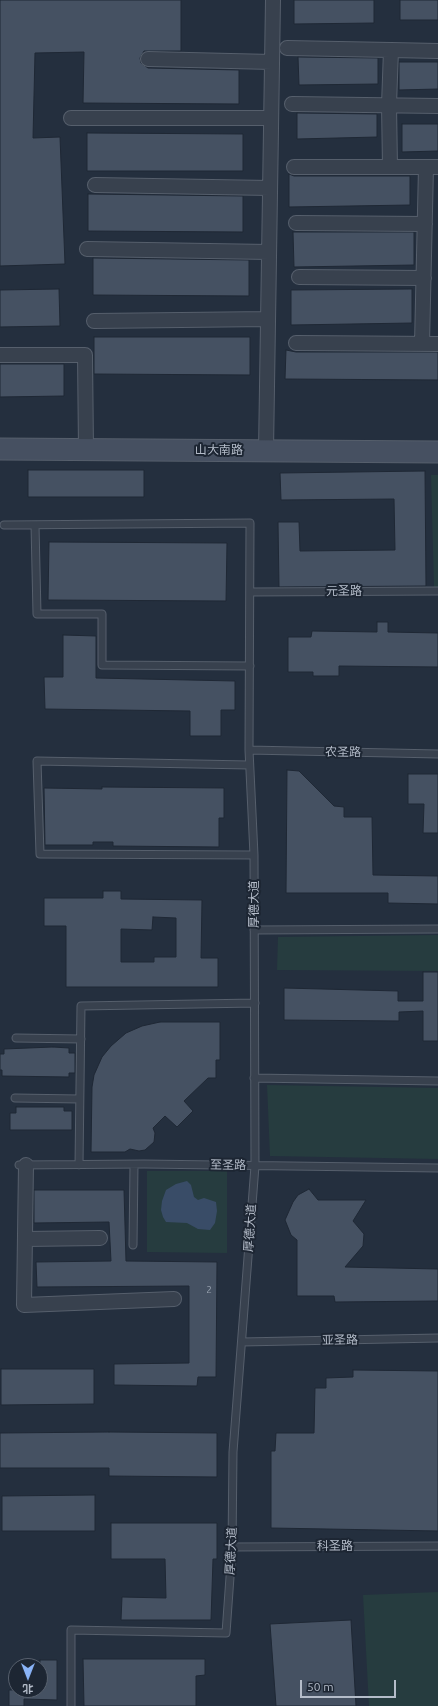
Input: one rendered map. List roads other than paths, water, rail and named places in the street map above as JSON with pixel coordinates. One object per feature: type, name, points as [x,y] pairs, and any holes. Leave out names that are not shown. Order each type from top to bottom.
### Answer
[{"type":"main road","name":"山大南路","points":[[0,449],[438,452]]},
{"type":"street","points":[[266,451],[273,0]]},
{"type":"street","points":[[287,48],[438,51]]},
{"type":"street","points":[[390,167],[389,106],[391,50]]},
{"type":"street","points":[[148,59],[272,62]]},
{"type":"street","points":[[292,104],[438,106]]},
{"type":"street","points":[[71,118],[271,118]]},
{"type":"street","points":[[294,166],[432,167],[425,224],[422,344]]},
{"type":"street","points":[[95,185],[270,188]]},
{"type":"street","points":[[296,223],[425,224]]},
{"type":"street","points":[[87,249],[269,252]]},
{"type":"street","points":[[298,277],[424,278]]},
{"type":"street","points":[[94,321],[268,319]]},
{"type":"street","points":[[296,343],[438,344]]},
{"type":"street","points":[[0,355],[85,355],[86,450]]},
{"type":"street","points":[[23,1165],[25,1239],[24,1305],[174,1299]]},
{"type":"street","points":[[25,1239],[100,1238]]},
{"type":"lane","name":"厚德大道","points":[[35,525],[250,523],[249,765],[254,855],[255,1166],[233,1452],[232,1547],[226,1633],[71,1630],[71,1706]]},
{"type":"lane","points":[[4,525],[35,525],[37,614],[102,614],[102,665],[250,666]]},
{"type":"lane","name":"元圣路","points":[[250,592],[438,591]]},
{"type":"lane","name":"农圣路","points":[[249,750],[438,754]]},
{"type":"lane","points":[[249,765],[37,761],[40,854],[254,855]]},
{"type":"lane","points":[[254,930],[438,929]]},
{"type":"lane","points":[[79,1165],[81,1006],[255,1003]]},
{"type":"lane","points":[[16,1038],[81,1039]]},
{"type":"lane","points":[[254,1078],[438,1081]]},
{"type":"lane","points":[[15,1098],[79,1099]]},
{"type":"lane","name":"至圣路","points":[[23,1165],[438,1168]]},
{"type":"lane","points":[[133,1245],[134,1165]]},
{"type":"lane","name":"亚圣路","points":[[242,1342],[438,1338]]},
{"type":"lane","name":"科圣路","points":[[232,1547],[438,1546]]},
{"type":"water","points":[[187,1181],[191,1185],[194,1197],[198,1200],[204,1198],[216,1202],[217,1211],[215,1223],[210,1230],[198,1229],[187,1223],[166,1222],[163,1217],[161,1210],[162,1201],[166,1190],[176,1184]]}]
